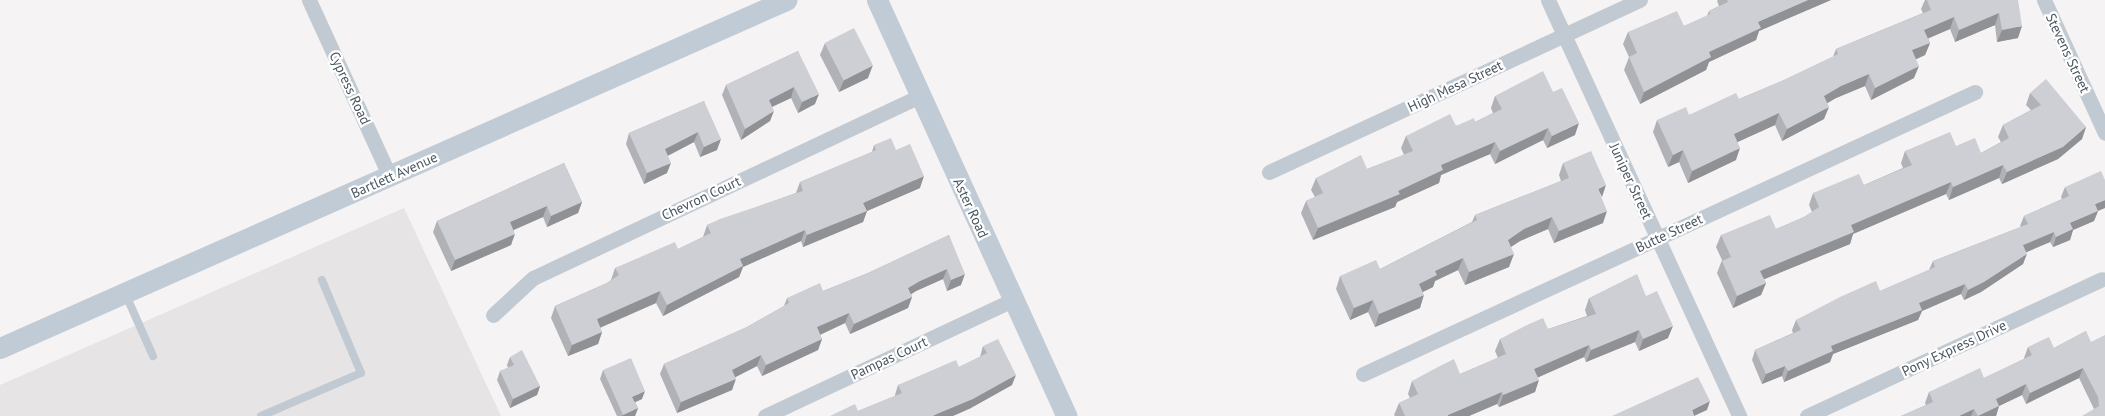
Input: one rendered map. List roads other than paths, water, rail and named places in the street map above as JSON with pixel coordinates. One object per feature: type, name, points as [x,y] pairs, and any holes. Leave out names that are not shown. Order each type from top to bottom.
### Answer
[{"type":"street","name":"Cypress Road","points":[[310,0],[390,177]]},
{"type":"street","name":"Bartlett Avenue","points":[[0,348],[125,291],[390,177],[786,0]]},
{"type":"street","name":"Aster Road","points":[[878,0],[1067,416]]},
{"type":"street","name":"Juniper Street","points":[[1548,0],[1739,416]]},
{"type":"street","name":"High Mesa Street","points":[[1269,172],[1640,0]]},
{"type":"street","name":"Stevens Street","points":[[2044,0],[2105,132]]},
{"type":"street","name":"Butte Street","points":[[1363,374],[1975,92]]},
{"type":"street","name":"Chevron Court","points":[[493,315],[533,278],[920,96]]},
{"type":"street","name":"Pony Express Drive","points":[[1807,416],[2102,280]]},
{"type":"street","name":"Pampas Court","points":[[765,416],[1014,300]]},
{"type":"lane","points":[[261,416],[361,373],[322,280]]},
{"type":"lane","points":[[125,291],[153,356]]}]
